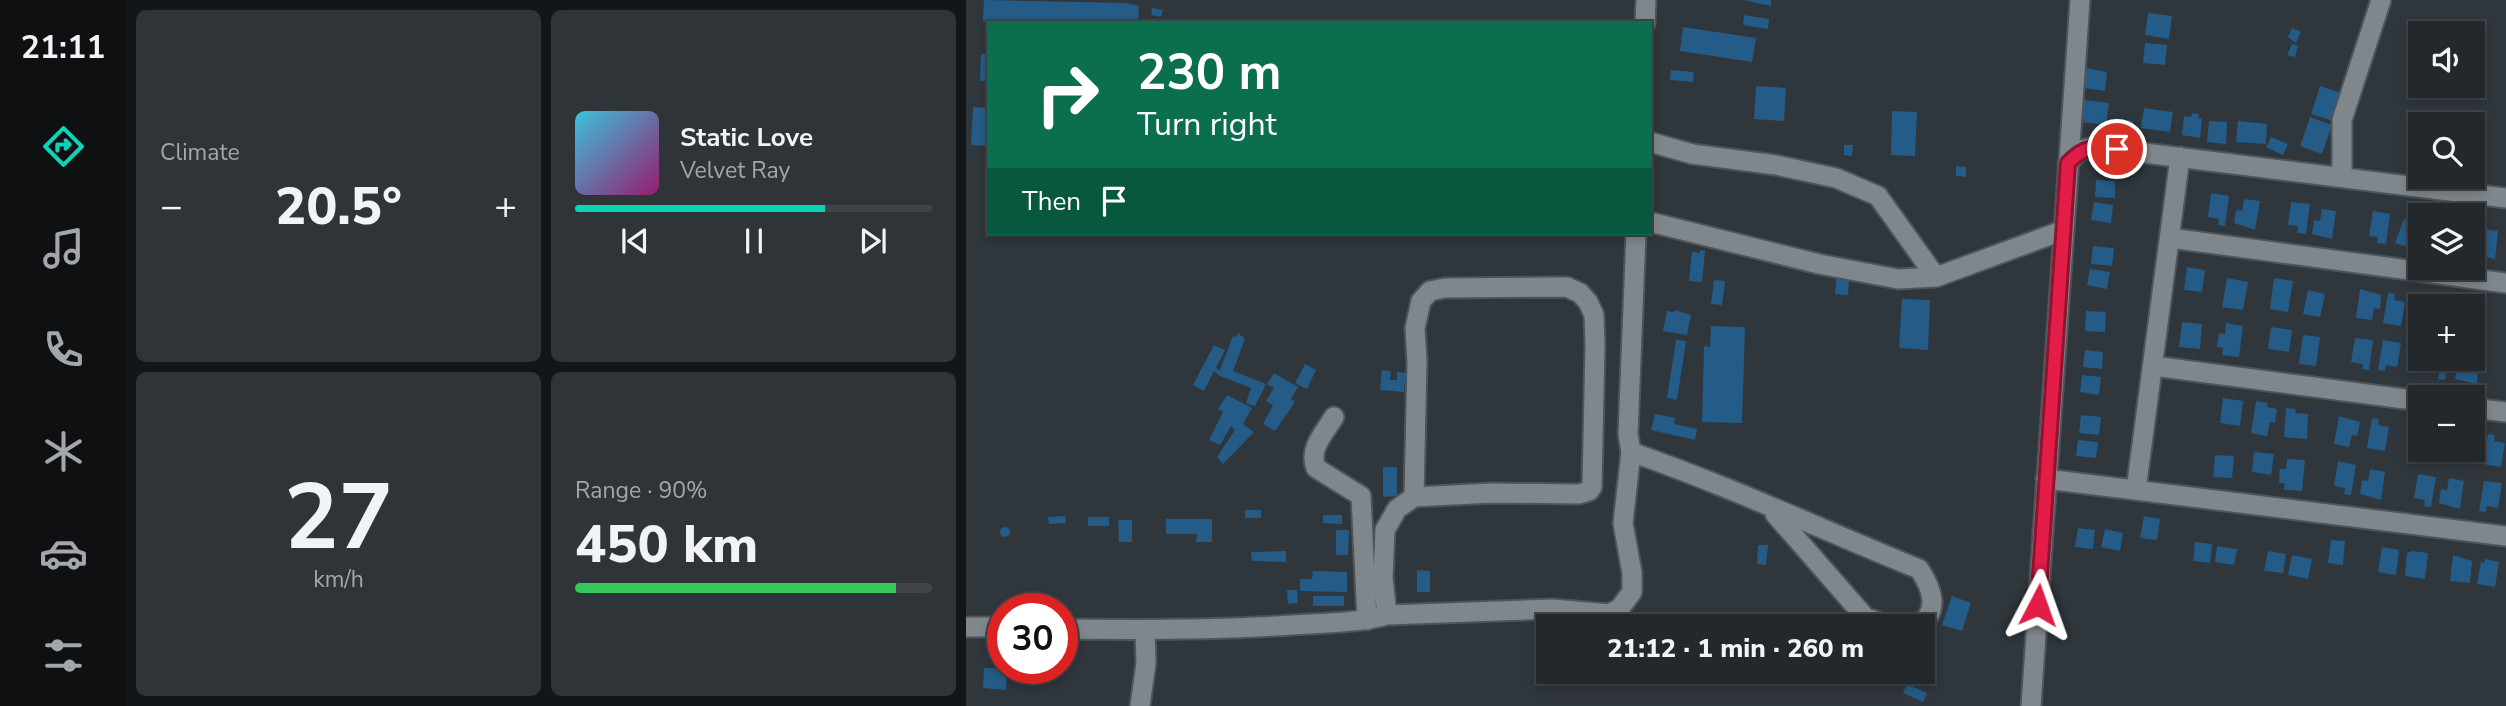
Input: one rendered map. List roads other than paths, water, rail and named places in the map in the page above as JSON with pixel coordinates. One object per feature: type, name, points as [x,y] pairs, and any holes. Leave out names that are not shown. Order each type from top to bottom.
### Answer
[{"type":"street","points":[[1645,21],[1646,0]]},
{"type":"street","points":[[2031,706],[2080,0]]},
{"type":"street","points":[[2342,177],[2342,120],[2381,0]]},
{"type":"street","points":[[1652,143],[1692,154],[1776,164],[1836,178],[1878,196],[1936,277]]},
{"type":"street","points":[[2068,163],[2080,150],[2096,146],[2506,198]]},
{"type":"street","points":[[2136,490],[2180,157]]},
{"type":"street","points":[[1652,222],[1819,264],[1898,279],[1936,277],[2064,230]]},
{"type":"street","points":[[1078,629],[1145,631],[1367,620],[1387,615],[1553,608],[1609,614],[1620,608],[1632,592],[1632,573],[1623,523],[1631,452],[1628,434],[1636,235]]},
{"type":"street","points":[[2170,238],[2506,283]]},
{"type":"street","points":[[1387,615],[1383,578],[1385,530],[1397,509],[1414,497],[1430,494],[1579,494],[1589,491],[1592,486],[1596,401],[1594,315],[1580,293],[1567,287],[1545,286],[1445,288],[1430,291],[1421,301],[1415,328],[1414,497]]},
{"type":"street","points":[[2153,366],[2408,399]]},
{"type":"street","points":[[2485,409],[2506,412]]},
{"type":"street","points":[[1334,417],[1314,450],[1313,460],[1316,468],[1361,496],[1367,620]]},
{"type":"street","points":[[1631,452],[1719,483],[1769,508],[1919,569],[1929,584],[1930,614]]},
{"type":"street","points":[[2046,479],[2506,536]]},
{"type":"street","points":[[1769,508],[1862,614]]},
{"type":"street","points":[[966,626],[987,627]]},
{"type":"street","points":[[1140,706],[1146,663],[1145,631]]}]
